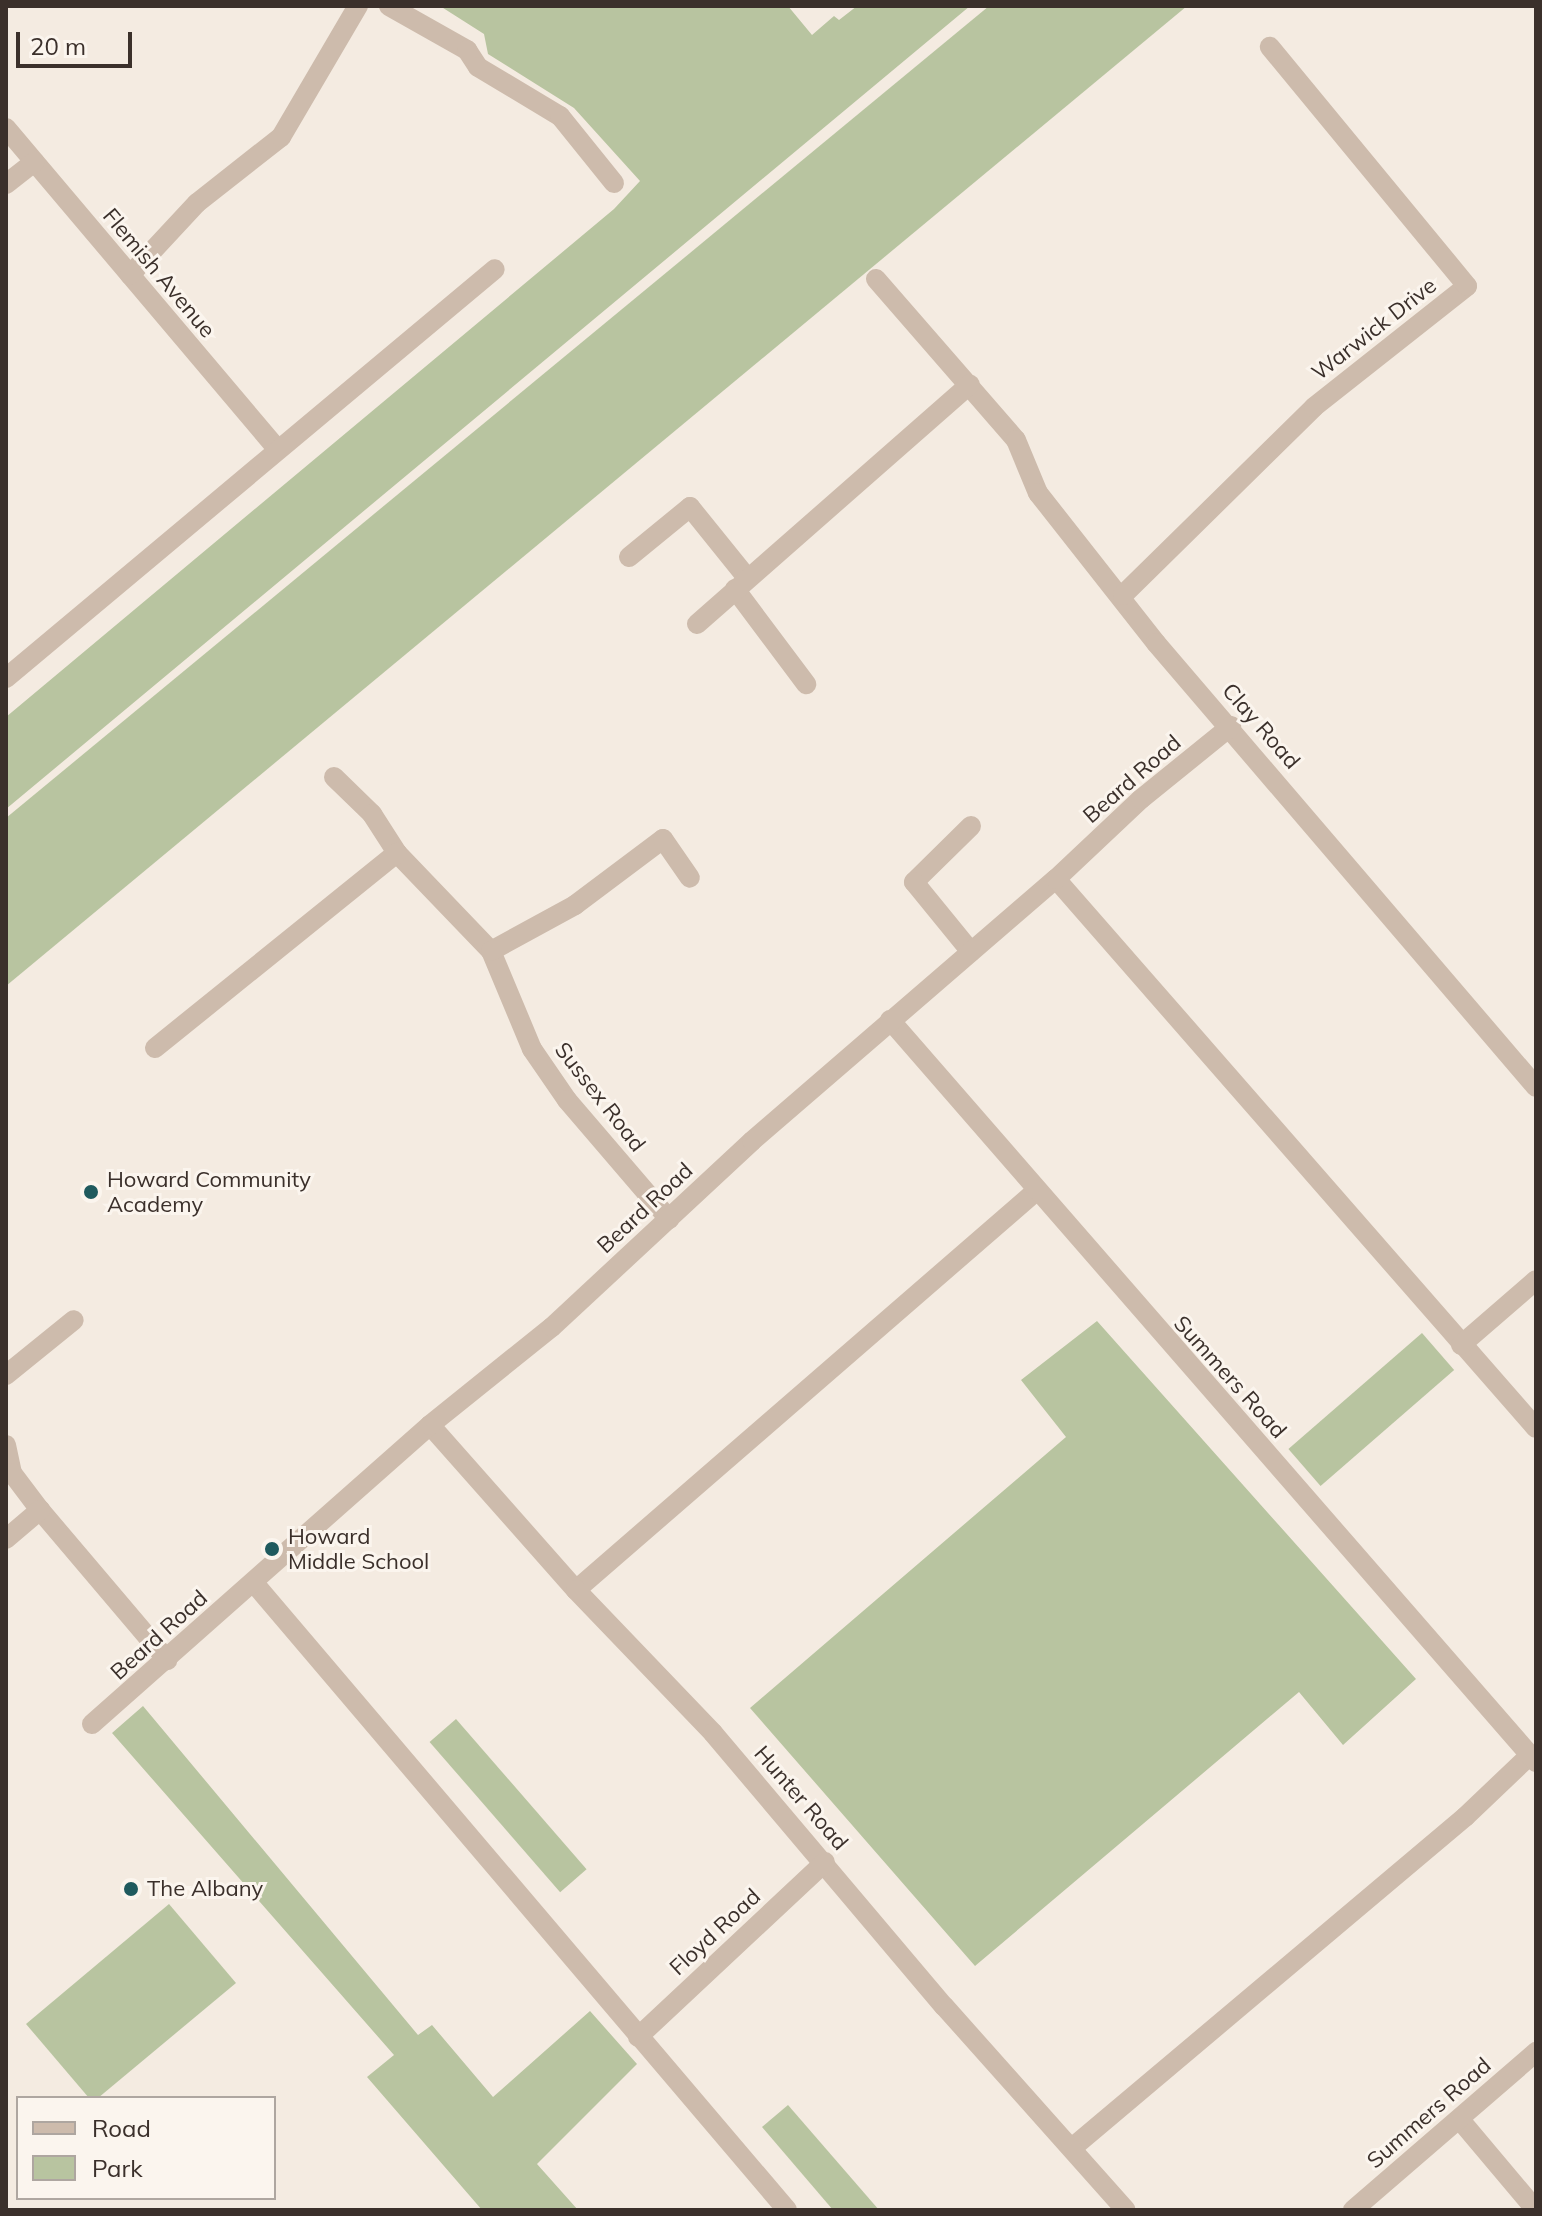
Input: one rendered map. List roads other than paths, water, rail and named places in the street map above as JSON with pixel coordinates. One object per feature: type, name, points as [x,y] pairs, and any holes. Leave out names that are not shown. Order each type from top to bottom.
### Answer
[{"type":"street","points":[[130,275],[197,203],[281,137],[358,6]]},
{"type":"street","points":[[389,6],[467,50],[478,67],[560,116],[614,183]]},
{"type":"street","name":"Warwick Drive","points":[[1123,595],[1314,407],[1467,286],[1270,47]]},
{"type":"street","name":"Flemish Avenue","points":[[6,128],[276,448]]},
{"type":"street","points":[[6,184],[34,162]]},
{"type":"street","points":[[6,678],[276,448],[495,269]]},
{"type":"street","name":"Clay Road","points":[[876,279],[1016,440],[1038,493],[1123,595],[1156,643],[1231,726],[1536,1087]]},
{"type":"street","points":[[697,624],[970,384]]},
{"type":"street","points":[[629,557],[690,507],[806,684]]},
{"type":"street","name":"Beard Road","points":[[92,1724],[430,1425],[552,1327],[890,1020],[1056,879],[1141,799],[1231,726]]},
{"type":"street","name":"Sussex Road","points":[[334,777],[372,814],[397,853],[491,951],[532,1049],[567,1100],[669,1219]]},
{"type":"street","points":[[971,826],[914,882],[971,952]]},
{"type":"street","points":[[491,951],[575,905],[663,839],[690,878]]},
{"type":"street","points":[[155,1048],[397,853]]},
{"type":"street","points":[[1056,879],[1536,1428]]},
{"type":"street","name":"Summers Road","points":[[890,1020],[1035,1192],[1533,1759]]},
{"type":"street","points":[[576,1590],[1035,1192]]},
{"type":"street","points":[[1461,1345],[1536,1280]]},
{"type":"street","points":[[6,1375],[74,1320]]},
{"type":"street","name":"Hunter Road","points":[[430,1425],[576,1590],[713,1733],[944,2006],[1126,2210]]},
{"type":"street","points":[[6,1445],[12,1473],[167,1660]]},
{"type":"street","points":[[6,1539],[40,1510]]},
{"type":"street","points":[[254,1583],[787,2210]]},
{"type":"street","points":[[1072,2148],[1533,1759]]},
{"type":"street","name":"Floyd Road","points":[[638,2037],[825,1862]]},
{"type":"street","name":"Summers Road","points":[[1353,2210],[1461,2121],[1536,2052]]},
{"type":"street","points":[[1461,2121],[1536,2210]]},
{"type":"place","name":"Howard Community Academy","points":[[91,1192]]},
{"type":"place","name":"Howard Middle School","points":[[272,1549]]},
{"type":"place","name":"The Albany","points":[[131,1889]]}]
